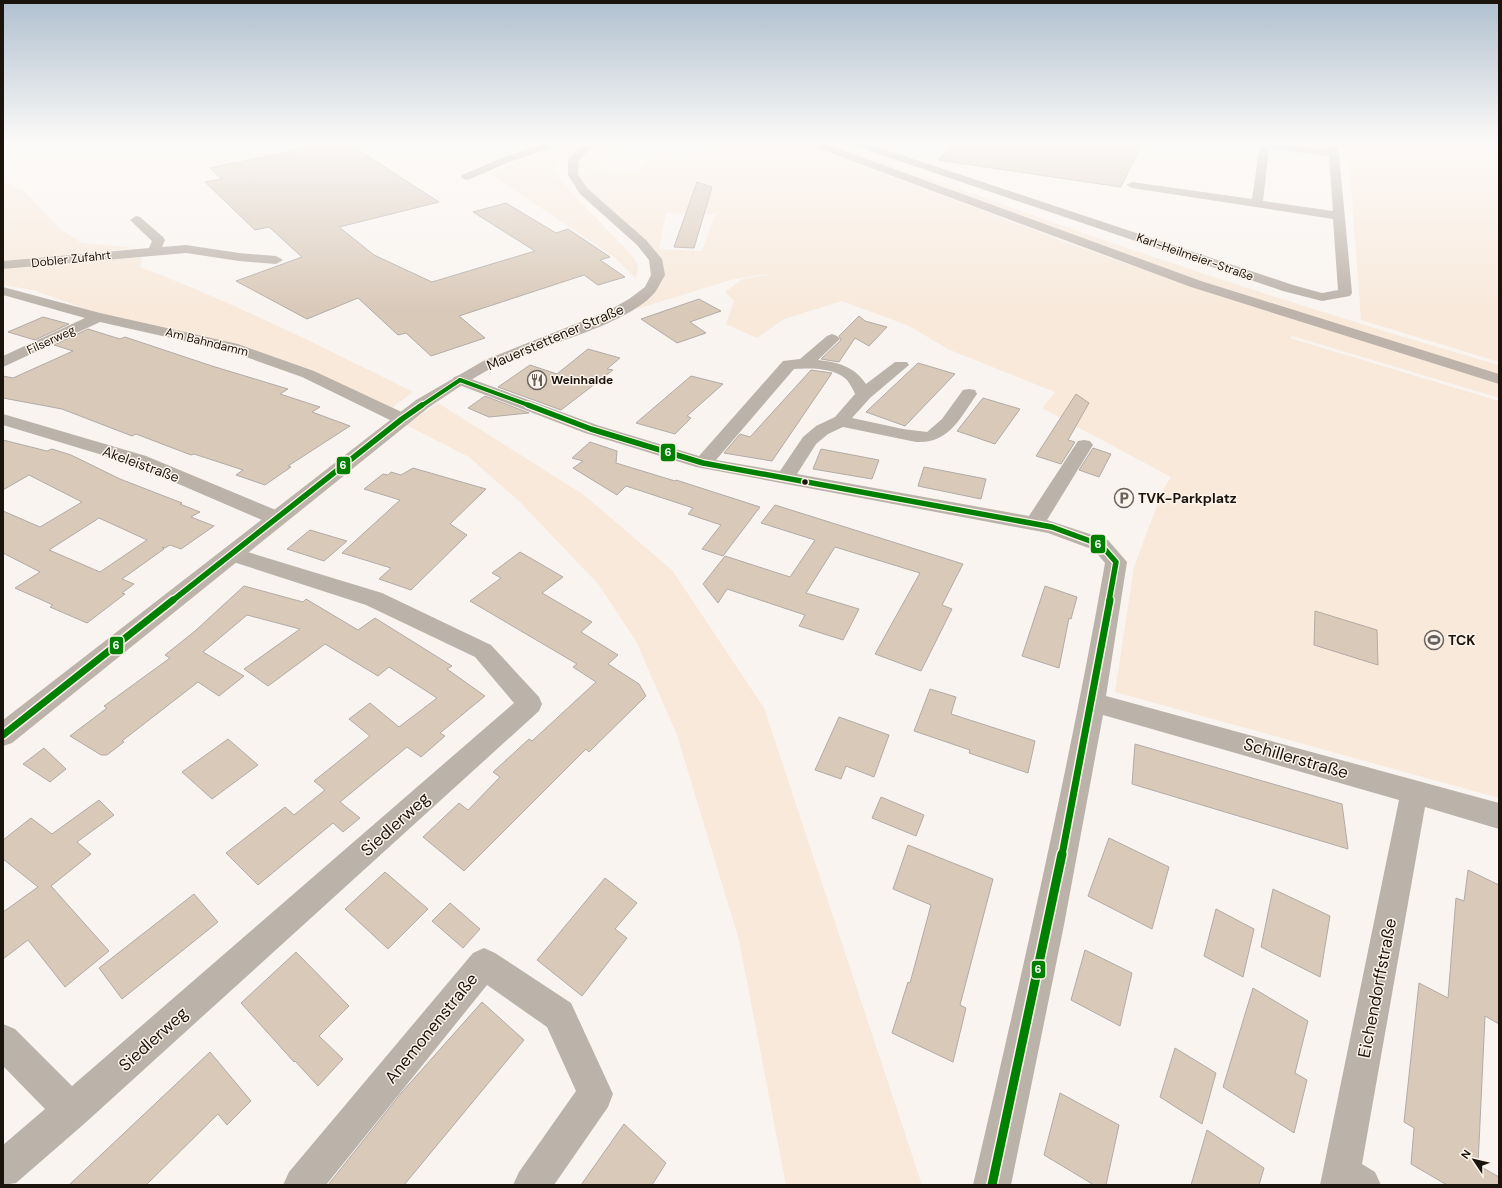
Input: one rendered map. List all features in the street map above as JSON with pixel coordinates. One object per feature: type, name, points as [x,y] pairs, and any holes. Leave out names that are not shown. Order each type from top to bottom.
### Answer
[{"type":"main road","name":"Mauerstettener Straße","points":[[3,735],[402,419],[460,380],[501,358],[615,314],[638,300],[654,284],[658,275],[658,263],[649,248],[592,199]]},
{"type":"main road","points":[[966,199],[1137,263],[1311,321],[1499,380]]},
{"type":"street","name":"Karl-Heilmeier-Straße","points":[[1024,199],[1272,283],[1322,297],[1346,293],[1338,199]]},
{"type":"street","points":[[1227,199],[1339,216]]},
{"type":"street","points":[[1257,204],[1258,199]]},
{"type":"street","points":[[136,220],[159,240],[154,251]]},
{"type":"street","name":"Dobler Zufahrt","points":[[3,265],[186,249],[239,257],[276,260]]},
{"type":"street","name":"Am Bahndamm","points":[[3,291],[98,317],[233,347],[308,374],[402,419]]},
{"type":"street","name":"Filserweg","points":[[3,362],[98,317]]},
{"type":"street","points":[[805,363],[832,338]]},
{"type":"street","points":[[703,463],[789,364],[805,363],[832,367],[851,375],[864,394]]},
{"type":"street","points":[[785,478],[809,441],[822,430],[841,421],[864,394],[902,365]]},
{"type":"street","points":[[460,380],[591,429],[703,463],[1052,527],[1101,545],[1116,562],[1093,702],[1049,925],[992,1185]]},
{"type":"street","points":[[841,421],[909,436],[931,437],[941,430],[969,394]]},
{"type":"street","name":"Akeleistraße","points":[[3,419],[139,460],[276,518]]},
{"type":"street","points":[[1035,523],[1084,446]]},
{"type":"street","name":"Siedlerweg","points":[[3,1170],[530,704],[483,651],[374,599],[231,554]]},
{"type":"street","name":"Schillerstraße","points":[[1093,702],[1499,816]]},
{"type":"street","name":"Eichendorffstraße","points":[[1347,1181],[1414,791]]},
{"type":"street","name":"Anemonenstraße","points":[[302,1185],[484,964],[559,1015],[595,1094],[532,1185]]},
{"type":"street","points":[[3,1041],[71,1111]]},
{"type":"shaded area","points":[[3,199],[32,199],[60,229],[82,243],[136,248],[3,262]]},
{"type":"shaded area","points":[[528,199],[578,199],[634,258],[638,265],[636,279],[614,257]]},
{"type":"shaded area","points":[[597,199],[952,199],[1087,250],[1192,286],[1499,384],[1499,398],[1292,336],[1290,338],[1499,401],[1499,798],[1115,692],[1134,567],[1163,490],[1171,477],[1042,408],[1055,392],[950,350],[907,325],[842,301],[784,319],[757,338],[726,324],[734,301],[725,292],[742,279],[768,275],[767,274],[734,279],[630,311],[662,265],[654,249]],"holes":[[[666,213],[715,214],[702,251],[659,249]],[[1315,612],[1377,630],[1378,664],[1314,645]]]},
{"type":"shaded area","points":[[975,199],[989,199],[1201,273],[1379,330],[1499,365],[1499,376],[1200,281]]},
{"type":"shaded area","points":[[1352,199],[1499,199],[1499,362],[1361,320]]},
{"type":"shaded area","points":[[142,257],[140,267],[210,295],[312,342],[413,392],[390,409],[315,371],[239,344],[103,315],[33,290],[3,285],[3,269]]},
{"type":"shaded area","points":[[438,403],[584,495],[672,570],[764,708],[922,1185],[786,1185],[739,940],[677,735],[636,641],[599,585],[520,502],[469,457],[406,425]]},
{"type":"building","points":[[223,199],[435,199],[439,202],[339,227],[374,255],[432,282],[535,251],[473,212],[506,203],[556,233],[568,229],[610,257],[600,260],[625,277],[598,285],[584,275],[459,316],[485,338],[431,356],[406,333],[398,335],[358,298],[307,319],[236,281],[302,257],[269,227],[255,230]]},
{"type":"building","points":[[691,199],[708,199],[694,248],[674,247]]},
{"type":"building","points":[[699,299],[721,311],[690,322],[706,333],[677,343],[641,319]]},
{"type":"building","points":[[859,316],[865,321],[887,327],[869,346],[855,338],[839,362],[821,359],[841,340],[839,336]]},
{"type":"building","points":[[43,317],[69,324],[35,340],[8,332]]},
{"type":"building","points":[[88,329],[120,339],[125,337],[288,389],[280,394],[320,407],[312,412],[350,426],[288,466],[291,467],[265,485],[236,475],[243,470],[194,454],[191,455],[136,434],[132,436],[62,409],[3,398],[3,376],[13,378],[73,351],[54,345]]},
{"type":"building","points":[[588,349],[620,358],[607,369],[613,370],[561,410],[498,387],[530,365],[557,374]]},
{"type":"building","points":[[918,363],[955,374],[905,426],[866,412]]},
{"type":"building","points":[[811,370],[832,373],[772,461],[724,453],[740,434],[750,437]]},
{"type":"building","points":[[691,376],[723,384],[687,416],[691,418],[675,434],[636,423]]},
{"type":"building","points":[[1076,394],[1089,403],[1068,440],[1075,442],[1061,464],[1036,456]]},
{"type":"building","points":[[485,396],[529,413],[489,417],[468,408]]},
{"type":"building","points":[[983,398],[1020,409],[995,444],[957,431]]},
{"type":"building","points":[[3,440],[47,451],[52,449],[71,455],[120,479],[182,503],[180,504],[200,512],[191,517],[214,526],[181,549],[170,545],[165,548],[162,547],[164,549],[122,579],[134,584],[122,593],[125,594],[87,623],[50,607],[53,605],[15,588],[40,572],[3,553],[3,511],[40,527],[82,502],[29,475],[3,490]],"holes":[[[99,518],[147,540],[100,572],[49,550]]]},
{"type":"building","points":[[590,442],[617,451],[616,463],[675,481],[676,480],[760,507],[723,556],[702,549],[721,525],[688,514],[693,508],[626,486],[617,495],[573,468],[583,461],[572,458]]},
{"type":"building","points":[[1093,448],[1111,454],[1099,477],[1079,470]]},
{"type":"building","points":[[821,449],[879,460],[872,479],[813,469]]},
{"type":"building","points":[[924,467],[986,479],[981,499],[918,486]]},
{"type":"building","points":[[413,468],[486,489],[450,524],[467,535],[411,590],[379,579],[391,568],[342,553],[400,500],[364,489],[383,474],[388,475],[391,472],[401,475]]},
{"type":"building","points":[[775,505],[963,564],[942,605],[952,609],[921,671],[875,654],[920,573],[835,547],[806,593],[859,609],[843,640],[799,626],[805,615],[727,589],[718,603],[703,584],[725,556],[790,577],[815,540],[761,523]]},
{"type":"building","points":[[310,530],[347,541],[324,561],[287,549]]},
{"type":"building","points":[[520,552],[563,577],[542,593],[592,622],[581,632],[618,655],[608,664],[639,684],[646,696],[589,752],[586,749],[464,871],[423,837],[459,803],[468,810],[500,777],[493,772],[529,739],[532,741],[596,682],[573,667],[577,664],[470,601],[501,578],[492,573]]},
{"type":"building","points":[[244,586],[303,602],[306,599],[358,630],[375,618],[452,666],[447,669],[485,696],[440,733],[445,736],[421,757],[407,747],[340,802],[360,818],[343,832],[333,823],[258,885],[226,853],[285,807],[294,815],[325,790],[314,781],[370,736],[349,719],[370,703],[399,727],[437,698],[389,667],[378,676],[325,644],[268,686],[244,669],[300,629],[247,615],[203,652],[244,676],[219,696],[198,682],[122,741],[124,742],[107,755],[101,755],[70,736],[107,708],[104,706],[170,658],[165,655],[195,631]]},
{"type":"building","points":[[1045,586],[1077,597],[1071,619],[1069,618],[1059,668],[1022,656]]},
{"type":"building","points":[[1315,611],[1377,630],[1378,665],[1314,645]]},
{"type":"building","points":[[930,689],[956,697],[951,714],[1035,741],[1028,773],[969,753],[970,750],[914,731]]},
{"type":"building","points":[[839,717],[889,735],[874,777],[846,766],[841,779],[815,770]]},
{"type":"building","points":[[228,739],[258,765],[212,799],[182,772]]},
{"type":"building","points":[[1135,744],[1342,804],[1348,849],[1132,784]]},
{"type":"building","points":[[44,748],[66,769],[50,782],[23,764]]},
{"type":"building","points":[[881,797],[924,815],[916,836],[872,818]]},
{"type":"building","points":[[99,800],[114,815],[77,842],[91,854],[51,886],[109,951],[65,987],[28,940],[3,959],[3,912],[38,887],[3,859],[3,840],[31,818],[52,834]]},
{"type":"building","points":[[1109,838],[1169,867],[1152,929],[1088,896]]},
{"type":"building","points":[[908,845],[993,879],[960,1005],[966,1008],[953,1062],[892,1033],[908,982],[910,983],[931,905],[893,889]]},
{"type":"building","points":[[1468,870],[1499,885],[1499,1024],[1485,1016],[1478,1165],[1499,1177],[1499,1185],[1447,1185],[1411,1164],[1414,1128],[1404,1122],[1419,983],[1448,998],[1456,898],[1464,901]]},
{"type":"building","points":[[385,872],[428,909],[388,949],[345,909]]},
{"type":"building","points":[[605,878],[637,903],[615,929],[627,938],[582,996],[537,960]]},
{"type":"building","points":[[1273,889],[1330,916],[1320,977],[1261,947]]},
{"type":"building","points":[[194,894],[218,922],[122,999],[99,968]]},
{"type":"building","points":[[450,903],[480,929],[463,948],[432,921]]},
{"type":"building","points":[[1216,909],[1254,929],[1243,977],[1204,956]]},
{"type":"building","points":[[1085,950],[1132,973],[1120,1026],[1071,1000]]},
{"type":"building","points":[[296,952],[349,1006],[319,1036],[343,1059],[318,1086],[295,1061],[294,1062],[241,1003]]},
{"type":"building","points":[[1253,988],[1308,1021],[1295,1073],[1307,1080],[1294,1133],[1223,1087]]},
{"type":"building","points":[[482,1002],[524,1040],[404,1185],[328,1185],[402,1092]]},
{"type":"building","points":[[1175,1048],[1216,1073],[1202,1124],[1160,1097]]},
{"type":"building","points":[[210,1052],[251,1101],[227,1125],[218,1114],[146,1185],[69,1185]]},
{"type":"building","points":[[1060,1093],[1119,1125],[1106,1185],[1094,1185],[1044,1155]]},
{"type":"building","points":[[624,1124],[666,1163],[652,1185],[581,1185]]},
{"type":"building","points":[[1207,1130],[1264,1168],[1259,1185],[1191,1185]]},
{"type":"transit line","name":"6","points":[[460,380],[591,429],[703,463],[1052,527],[1101,545],[1116,562],[1074,796],[992,1185]]},
{"type":"transit line","name":"6","points":[[3,735],[402,419],[460,380]]},
{"type":"place","name":"Weinhalde","points":[[537,380]]},
{"type":"place","name":"TVK-Parkplatz","points":[[1124,498]]},
{"type":"place","name":"TCK","points":[[1434,640]]}]
